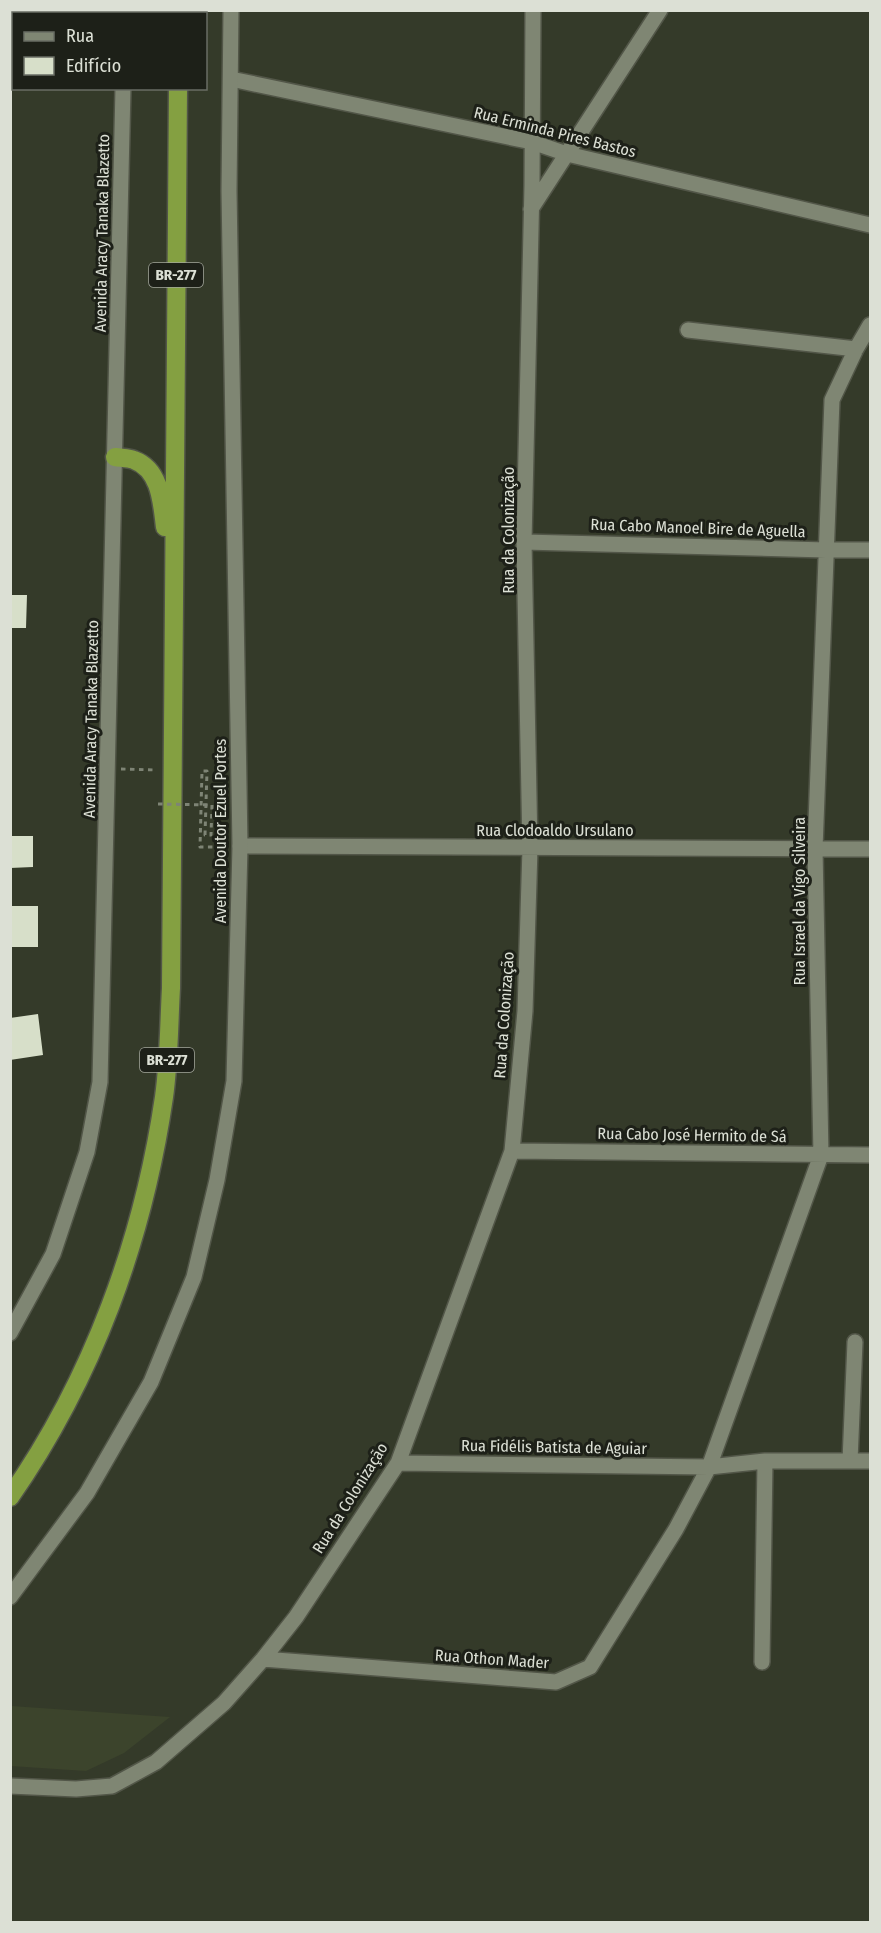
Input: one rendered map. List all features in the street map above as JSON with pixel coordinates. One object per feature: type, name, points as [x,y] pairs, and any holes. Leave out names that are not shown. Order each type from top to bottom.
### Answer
[{"type":"highway","name":"BR-277","points":[[10,1497],[41,1452],[66,1405],[119,1288],[152,1167],[165,1095],[171,988],[178,90]]},
{"type":"highway","points":[[115,457],[135,460],[146,467],[155,478],[160,493],[175,590]]},
{"type":"street","name":"Avenida Doutor Ezuel Portes","points":[[10,1597],[87,1493],[151,1382],[194,1277],[217,1180],[234,1081],[240,846],[229,191],[231,10]]},
{"type":"street","name":"Rua da Colonização","points":[[10,1786],[76,1790],[112,1786],[156,1762],[224,1703],[263,1659],[296,1617],[398,1463],[512,1151],[525,1011],[530,848],[524,542],[533,10]]},
{"type":"street","points":[[531,209],[660,10]]},
{"type":"street","name":"Rua Erminda Pires Bastos","points":[[231,79],[532,142],[567,154],[870,225]]},
{"type":"street","name":"Avenida Aracy Tanaka Blazetto","points":[[10,1333],[53,1254],[87,1152],[100,1082],[123,90]]},
{"type":"street","name":"Rua Israel da Vigo Silveira","points":[[709,1467],[821,1155],[815,849],[832,400],[870,325]]},
{"type":"street","points":[[688,330],[856,349]]},
{"type":"street","name":"Rua Cabo Manoel Bire de Aguella","points":[[524,542],[870,550]]},
{"type":"street","name":"Rua Clodoaldo Ursulano","points":[[240,846],[870,849]]},
{"type":"street","name":"Rua Cabo José Hermito de Sá","points":[[512,1151],[870,1155]]},
{"type":"street","points":[[850,1461],[855,1342]]},
{"type":"street","points":[[762,1662],[765,1461]]},
{"type":"street","name":"Rua Fidélis Batista de Aguiar","points":[[398,1463],[709,1467],[765,1461],[870,1461]]},
{"type":"street","name":"Rua Othon Mader","points":[[263,1659],[556,1682],[590,1667],[676,1529],[709,1467]]},
{"type":"path","points":[[108,768],[165,770]]},
{"type":"path","points":[[158,814],[158,804],[212,805],[211,835],[205,835],[207,771],[202,771],[200,847],[240,846]]},
{"type":"path","points":[[164,803],[164,814]]},
{"type":"shaded area","points":[[11,1706],[170,1717],[124,1753],[86,1771],[11,1766]]},
{"type":"building","points":[[10,595],[27,595],[26,628],[10,628]]},
{"type":"building","points":[[10,836],[33,836],[33,867],[10,868]]},
{"type":"building","points":[[10,906],[38,906],[38,947],[10,947]]},
{"type":"building","points":[[38,1014],[43,1055],[10,1060],[10,1018]]}]
